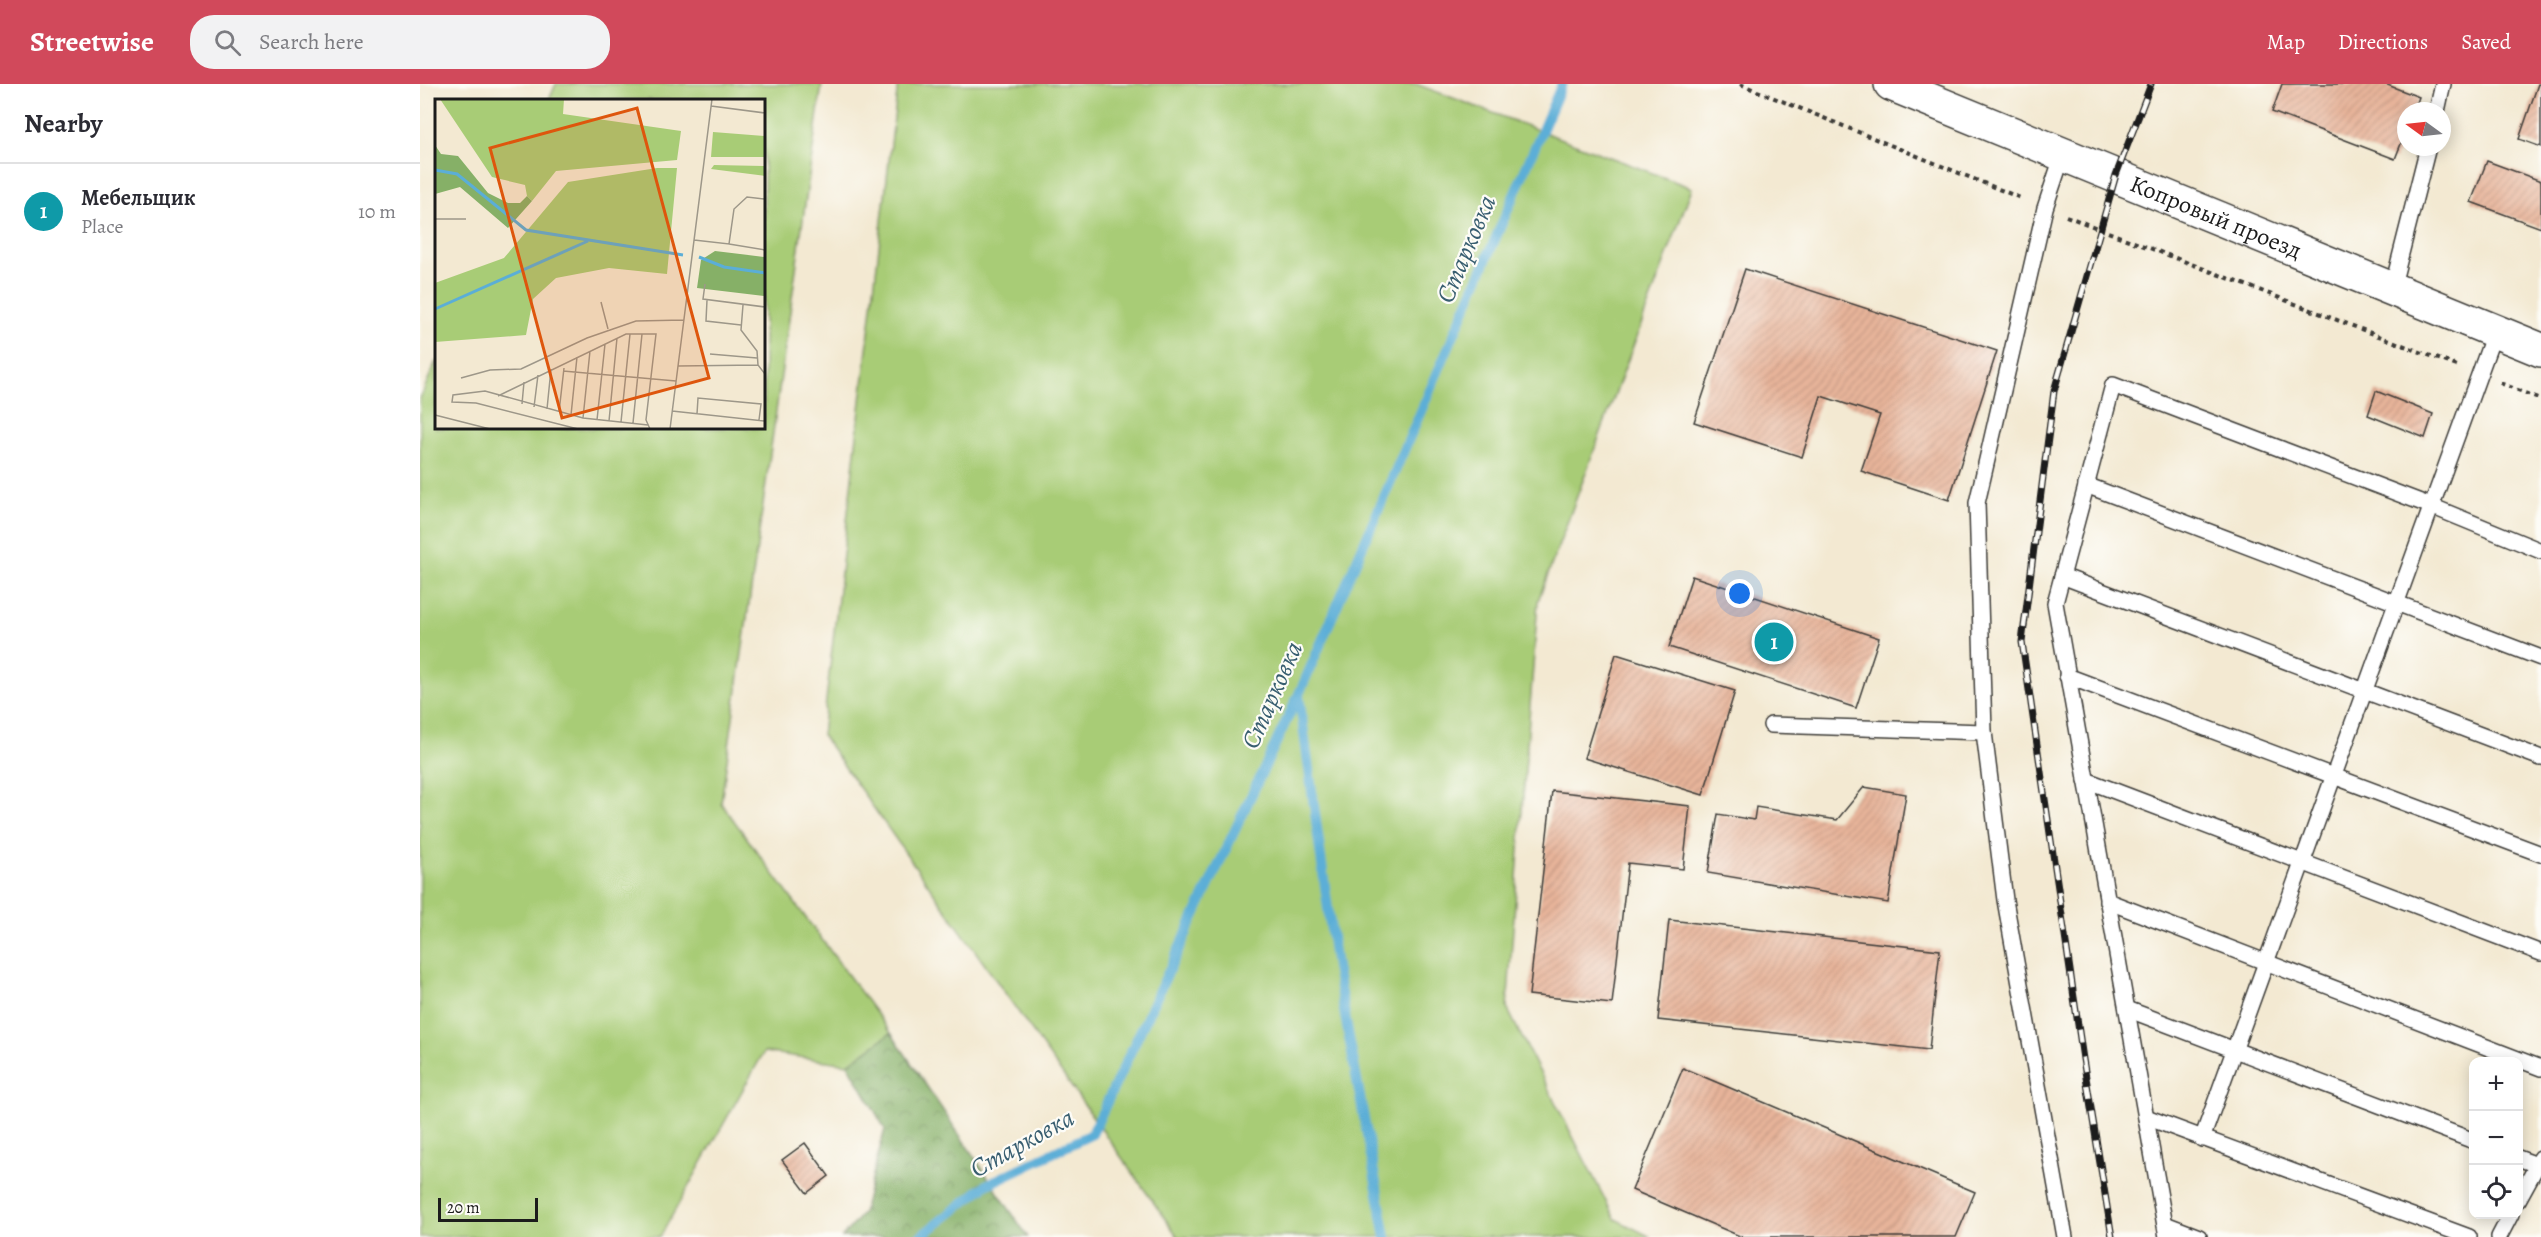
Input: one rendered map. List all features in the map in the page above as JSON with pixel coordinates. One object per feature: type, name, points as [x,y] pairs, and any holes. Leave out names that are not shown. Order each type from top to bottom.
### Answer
[{"type":"main road","name":"Копровый проезд","points":[[1899,86],[2541,350]]},
{"type":"lane","points":[[2439,102],[2443,84]]},
{"type":"lane","points":[[2063,154],[2045,208],[1977,503],[1984,732],[2005,900],[2065,1237]]},
{"type":"lane","points":[[2392,289],[2426,156]]},
{"type":"lane","points":[[2202,1138],[2495,331]]},
{"type":"lane","points":[[2199,1237],[2166,1231],[2055,603],[2113,385],[2431,506],[2541,551]]},
{"type":"lane","points":[[2086,485],[2541,658]]},
{"type":"lane","points":[[2062,576],[2541,758]]},
{"type":"lane","points":[[2067,676],[2541,854]]},
{"type":"lane","points":[[1771,725],[1984,732]]},
{"type":"lane","points":[[2086,780],[2541,953]]},
{"type":"lane","points":[[2107,901],[2541,1068]]},
{"type":"lane","points":[[2127,1009],[2469,1139]]},
{"type":"lane","points":[[2146,1117],[2469,1237]]},
{"type":"lane","points":[[2523,1159],[2539,1162],[2523,1191]]},
{"type":"lane","points":[[2499,1237],[2509,1219]]},
{"type":"path","points":[[1740,84],[2045,208],[2541,399]]},
{"type":"green space","points":[[556,84],[822,84],[721,803],[891,1033],[848,1064],[764,1052],[660,1237],[420,1237],[420,399],[435,363],[435,429],[765,429],[765,99],[549,99]]},
{"type":"green space","points":[[898,84],[1416,84],[1692,188],[1538,601],[1507,1008],[1615,1219],[1651,1237],[1178,1237],[822,735]]},
{"type":"green space","points":[[891,1033],[1028,1237],[842,1237],[863,1213],[885,1129],[848,1064]]},
{"type":"building","points":[[2282,84],[2385,84],[2419,97],[2417,102],[2397,102],[2397,154],[2395,159],[2272,112]]},
{"type":"building","points":[[2538,84],[2541,84],[2541,147],[2519,139]]},
{"type":"building","points":[[2487,161],[2541,181],[2541,228],[2471,202]]},
{"type":"building","points":[[1745,269],[1997,351],[1949,500],[1861,471],[1880,415],[1821,396],[1802,457],[1694,422]]},
{"type":"building","points":[[2376,391],[2433,414],[2425,438],[2368,415]]},
{"type":"building","points":[[1692,576],[1879,638],[1856,708],[1669,647]]},
{"type":"building","points":[[1616,654],[1735,691],[1703,795],[1584,758]]},
{"type":"building","points":[[1864,787],[1906,794],[1888,903],[1708,873],[1718,814],[1754,820],[1756,807],[1837,820]]},
{"type":"building","points":[[1552,791],[1690,806],[1683,869],[1628,863],[1612,1004],[1529,995]]},
{"type":"building","points":[[1669,920],[1940,950],[1929,1050],[1658,1020]]},
{"type":"building","points":[[1683,1068],[1975,1192],[1956,1237],[1742,1237],[1632,1190]]},
{"type":"building","points":[[805,1143],[829,1176],[807,1193],[782,1160]]},
{"type":"waterway","name":"Старковка","points":[[920,1237],[986,1185],[1092,1134],[1299,694],[1562,84]]},
{"type":"waterway","points":[[1299,696],[1336,967],[1386,1237]]},
{"type":"railway","points":[[2112,1237],[2083,1059],[2022,642],[2054,391],[2116,175],[2151,84]]},
{"type":"place","name":"Мебельщик","points":[[1774,642]]}]
